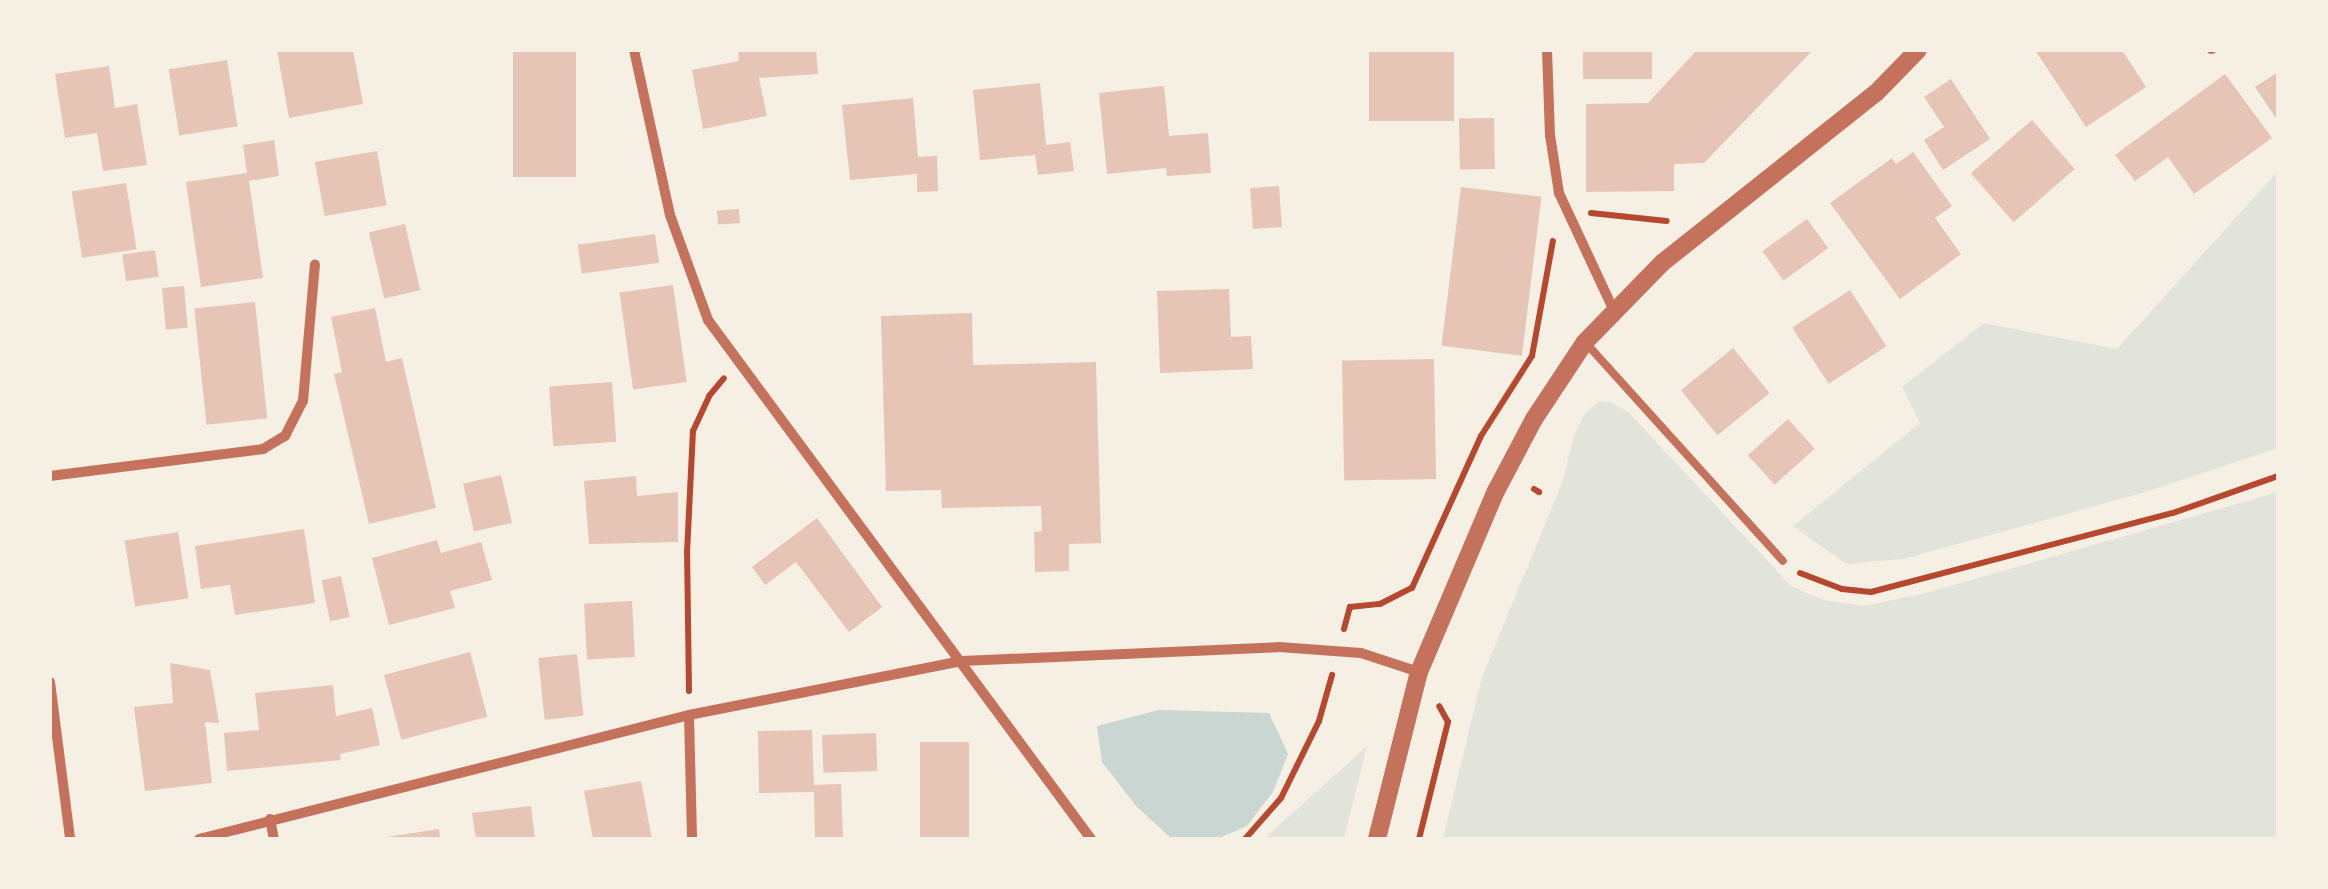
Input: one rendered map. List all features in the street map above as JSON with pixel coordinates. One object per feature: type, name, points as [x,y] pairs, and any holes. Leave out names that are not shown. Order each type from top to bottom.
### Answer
[{"type":"street","points":[[634,50],[686,268],[708,320],[1091,839]]},
{"type":"street","points":[[1547,50],[1546,95],[1560,193],[1613,308]]},
{"type":"street","points":[[1377,839],[1419,672],[1496,491],[1534,419],[1585,342],[1613,308],[1662,262],[1876,93],[1918,50]]},
{"type":"street","points":[[50,476],[263,449],[285,436],[303,400],[315,265]]},
{"type":"street","points":[[198,839],[689,715],[962,661],[1279,647],[1361,653],[1419,672]]},
{"type":"street","points":[[50,682],[70,839]]},
{"type":"street","points":[[689,715],[692,839]]},
{"type":"street","points":[[270,819],[274,839]]},
{"type":"lane","points":[[1585,342],[1783,561]]},
{"type":"path","points":[[1586,196],[1591,213],[1632,214]]},
{"type":"path","points":[[1245,839],[1280,798],[1312,736],[1350,607],[1380,604],[1412,588],[1481,436],[1532,356]]},
{"type":"path","points":[[689,715],[687,553],[693,430],[709,396],[738,361]]},
{"type":"path","points":[[1783,561],[1809,580],[1870,592],[2173,512],[2278,476]]},
{"type":"path","points":[[1418,839],[1448,722]]},
{"type":"shaded area","points":[[2278,171],[2278,448],[2139,494],[1903,559],[1846,564],[1793,526],[1920,423],[1902,387],[1984,323],[2117,349]]},
{"type":"shaded area","points":[[1599,401],[1611,402],[1629,413],[1792,587],[1824,600],[1863,606],[1922,594],[2278,492],[2278,839],[1443,839],[1482,677],[1562,483],[1575,433],[1586,412]]},
{"type":"shaded area","points":[[1159,710],[1269,713],[1288,754],[1273,792],[1247,826],[1217,839],[1172,839],[1136,806],[1102,762],[1097,726]]},
{"type":"shaded area","points":[[1367,746],[1344,839],[1264,839]]},
{"type":"building","points":[[277,50],[353,50],[363,104],[289,118]]},
{"type":"building","points":[[513,50],[576,50],[576,177],[513,177]]},
{"type":"building","points":[[738,50],[816,50],[818,74],[759,78],[767,116],[703,129],[692,70],[739,61]]},
{"type":"building","points":[[1369,50],[1454,50],[1454,121],[1369,121]]},
{"type":"building","points":[[1583,50],[1652,50],[1652,79],[1583,79]]},
{"type":"building","points":[[1697,50],[1813,50],[1704,163],[1674,164],[1674,191],[1586,192],[1586,104],[1648,103]]},
{"type":"building","points":[[2035,50],[2122,50],[2146,87],[2086,127]]},
{"type":"building","points":[[227,60],[237,126],[179,135],[169,69]]},
{"type":"building","points":[[109,66],[115,108],[137,104],[147,165],[103,171],[97,133],[65,138],[55,74]]},
{"type":"building","points":[[2278,72],[2278,121],[2255,87]]},
{"type":"building","points":[[2225,74],[2272,138],[2194,194],[2168,157],[2135,181],[2115,155]]},
{"type":"building","points":[[1951,79],[1990,139],[1943,170],[1924,140],[1944,127],[1924,97]]},
{"type":"building","points":[[1040,83],[1046,145],[1070,142],[1074,171],[1038,175],[1035,155],[980,160],[973,90]]},
{"type":"building","points":[[1164,86],[1169,136],[1208,133],[1211,173],[1167,176],[1166,168],[1107,174],[1099,93]]},
{"type":"building","points":[[913,98],[918,157],[937,156],[938,191],[917,192],[917,174],[850,180],[842,105]]},
{"type":"building","points":[[1494,118],[1495,169],[1460,170],[1459,119]]},
{"type":"building","points":[[2032,120],[2075,169],[2014,222],[1971,173]]},
{"type":"building","points":[[274,140],[279,176],[249,181],[263,278],[201,287],[186,182],[247,173],[243,145]]},
{"type":"building","points":[[377,151],[387,205],[325,216],[315,162]]},
{"type":"building","points":[[1913,152],[1952,206],[1935,218],[1961,254],[1900,299],[1830,203],[1892,158],[1896,164]]},
{"type":"building","points":[[126,183],[136,249],[82,258],[72,192]]},
{"type":"building","points":[[1279,186],[1282,227],[1253,229],[1250,188]]},
{"type":"building","points":[[1461,187],[1541,197],[1522,356],[1442,346]]},
{"type":"building","points":[[739,209],[740,223],[718,225],[717,211]]},
{"type":"building","points":[[1807,219],[1828,248],[1784,280],[1763,251]]},
{"type":"building","points":[[405,224],[420,290],[384,299],[369,232]]},
{"type":"building","points":[[655,234],[659,263],[582,274],[578,245]]},
{"type":"building","points":[[155,250],[159,277],[126,281],[122,255]]},
{"type":"building","points":[[673,285],[687,382],[633,390],[620,293]]},
{"type":"building","points":[[184,286],[188,328],[166,330],[162,288]]},
{"type":"building","points":[[1229,289],[1231,337],[1251,336],[1253,369],[1160,373],[1157,291]]},
{"type":"building","points":[[1850,290],[1886,346],[1829,384],[1792,328]]},
{"type":"building","points":[[255,302],[267,418],[207,425],[194,308]]},
{"type":"building","points":[[375,308],[386,362],[402,358],[436,508],[369,524],[334,374],[342,372],[331,317]]},
{"type":"building","points":[[972,313],[973,365],[1096,362],[1101,543],[1069,544],[1069,571],[1035,572],[1034,532],[1042,531],[1041,506],[942,508],[941,490],[886,491],[881,316]]},
{"type":"building","points":[[1733,348],[1770,393],[1717,435],[1681,390]]},
{"type":"building","points":[[1434,359],[1436,479],[1344,481],[1342,361]]},
{"type":"building","points":[[612,382],[616,442],[553,446],[549,386]]},
{"type":"building","points":[[1788,419],[1815,449],[1775,485],[1748,455]]},
{"type":"building","points":[[501,475],[512,523],[474,532],[463,484]]},
{"type":"building","points":[[636,476],[637,496],[678,492],[678,542],[589,544],[584,481]]},
{"type":"building","points":[[817,518],[882,607],[849,632],[796,562],[765,585],[752,567]]},
{"type":"building","points":[[304,529],[315,603],[235,615],[230,585],[201,589],[195,546]]},
{"type":"building","points":[[178,532],[188,598],[135,607],[125,540]]},
{"type":"building","points":[[437,540],[441,553],[481,542],[492,580],[450,591],[455,608],[389,625],[372,558]]},
{"type":"building","points":[[341,576],[350,617],[330,621],[321,580]]},
{"type":"building","points":[[632,601],[635,657],[587,659],[584,604]]},
{"type":"building","points":[[470,652],[487,717],[401,740],[384,675]]},
{"type":"building","points":[[577,654],[583,716],[545,720],[538,658]]},
{"type":"building","points":[[170,663],[210,670],[219,723],[205,722],[212,783],[145,791],[134,707],[173,703]]},
{"type":"building","points":[[333,685],[336,716],[372,708],[380,745],[340,754],[341,760],[227,771],[224,733],[259,730],[255,693]]},
{"type":"building","points":[[812,730],[814,785],[841,784],[843,838],[815,838],[814,792],[759,793],[758,731]]},
{"type":"building","points":[[876,733],[877,771],[823,773],[822,735]]},
{"type":"building","points":[[920,742],[969,742],[969,839],[920,839]]},
{"type":"building","points":[[641,781],[652,839],[593,839],[584,791]]},
{"type":"building","points":[[531,806],[535,839],[476,839],[472,813]]},
{"type":"building","points":[[439,829],[440,839],[387,839],[387,837]]}]
